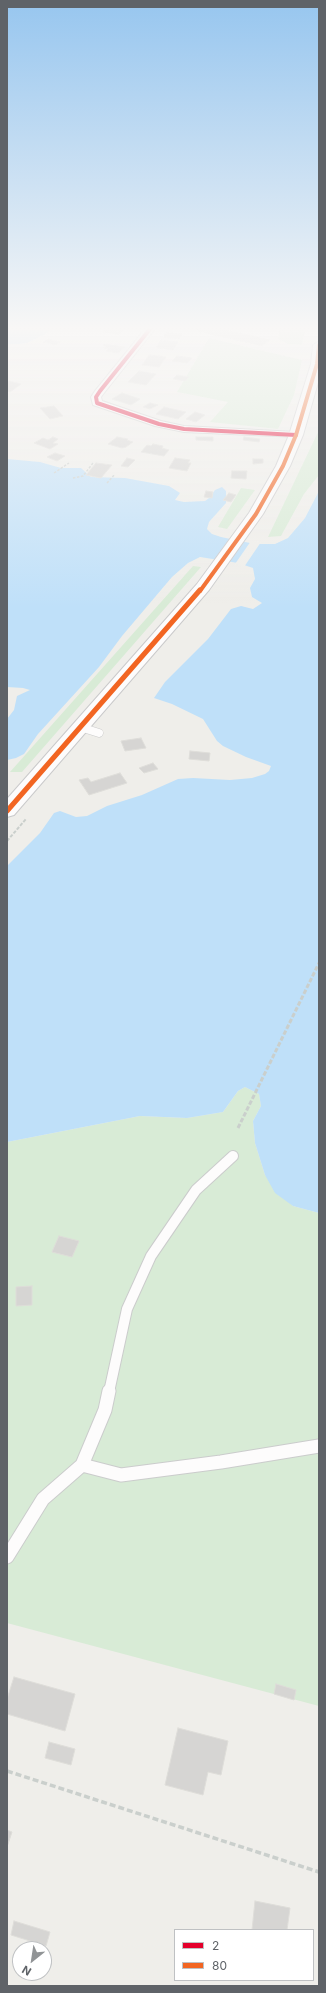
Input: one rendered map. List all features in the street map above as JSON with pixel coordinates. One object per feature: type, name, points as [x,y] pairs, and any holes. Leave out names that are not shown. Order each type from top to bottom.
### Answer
[{"type":"main road","points":[[7,811],[218,568],[269,494],[296,435],[300,422]]},
{"type":"street","points":[[152,422],[184,429],[296,435]]},
{"type":"lane","points":[[80,727],[99,733]]},
{"type":"lane","points":[[7,1557],[43,1499],[82,1464],[106,1410],[127,1308],[151,1256],[196,1190],[233,1156]]},
{"type":"lane","points":[[82,1464],[121,1475],[221,1462],[319,1446]]},
{"type":"path","points":[[54,473],[69,463]]},
{"type":"path","points":[[73,478],[83,476],[93,463]]},
{"type":"path","points":[[107,483],[115,474]]},
{"type":"path","points":[[238,1128],[319,963]]},
{"type":"path","points":[[7,1771],[319,1872]]},
{"type":"green space","points":[[210,422],[281,422],[278,429]]},
{"type":"green space","points":[[319,430],[319,475],[304,494],[281,536],[268,537]]},
{"type":"green space","points":[[241,488],[255,490],[227,529],[218,527]]},
{"type":"green space","points":[[193,566],[201,567],[22,772],[10,772]]},
{"type":"green space","points":[[245,1087],[259,1094],[261,1106],[253,1121],[255,1143],[265,1175],[293,1206],[319,1213],[319,1706],[7,1623],[7,1142],[140,1116],[187,1118],[223,1112],[238,1091]]},
{"type":"water","points":[[7,459],[40,462],[61,468],[81,468],[91,477],[125,478],[169,486],[180,493],[175,500],[184,502],[205,501],[215,490],[222,487],[226,491],[226,503],[209,522],[207,529],[212,534],[221,537],[255,544],[275,544],[288,538],[305,518],[319,491],[319,1213],[293,1206],[275,1193],[265,1175],[255,1143],[253,1121],[261,1106],[259,1094],[245,1087],[238,1091],[223,1112],[187,1118],[140,1116],[7,1142],[7,866],[40,833],[54,813],[60,811],[76,817],[87,816],[107,806],[142,795],[178,779],[193,778],[230,780],[252,778],[265,774],[269,771],[271,766],[246,757],[223,746],[217,741],[203,719],[172,704],[154,698],[165,682],[208,639],[231,609],[241,606],[253,609],[262,603],[252,597],[250,588],[255,579],[253,568],[238,563],[200,557],[188,563],[172,577],[122,636],[99,667],[38,734],[24,754],[7,760],[7,719],[14,710],[17,696],[30,690],[7,687]]},
{"type":"pier","points":[[251,541],[261,542],[244,567],[235,564]]},
{"type":"building","points":[[53,437],[58,439],[53,443],[58,444],[50,449],[34,443],[43,438],[48,440]]},
{"type":"building","points":[[117,437],[128,439],[127,440],[133,442],[122,448],[108,444]]},
{"type":"building","points":[[196,437],[213,437],[213,441],[196,440]]},
{"type":"building","points":[[244,437],[260,439],[259,442],[243,440]]},
{"type":"building","points":[[153,444],[163,446],[162,448],[169,450],[164,456],[141,452],[147,445],[151,446]]},
{"type":"building","points":[[55,453],[65,456],[57,461],[47,457]]},
{"type":"building","points":[[127,458],[135,460],[128,467],[121,466]]},
{"type":"building","points":[[175,458],[190,460],[188,463],[191,463],[187,471],[169,468]]},
{"type":"building","points":[[253,459],[263,459],[263,463],[253,464]]},
{"type":"building","points":[[96,463],[112,465],[101,478],[86,475]]},
{"type":"building","points":[[232,471],[247,471],[246,479],[231,478]]},
{"type":"building","points":[[206,491],[213,492],[212,498],[204,497]]},
{"type":"building","points":[[229,493],[236,495],[231,502],[223,500]]},
{"type":"building","points":[[141,738],[146,748],[125,751],[121,741]]},
{"type":"building","points":[[190,751],[210,753],[209,761],[189,759]]},
{"type":"building","points":[[153,763],[158,769],[144,773],[139,768]]},
{"type":"building","points":[[120,773],[127,783],[89,795],[79,780],[88,778],[91,782]]},
{"type":"building","points":[[59,1236],[79,1241],[72,1257],[52,1252]]},
{"type":"building","points":[[32,1286],[32,1305],[16,1306],[16,1287]]},
{"type":"building","points":[[14,1677],[75,1694],[65,1731],[7,1714],[7,1699]]},
{"type":"building","points":[[276,1684],[296,1690],[294,1700],[274,1694]]},
{"type":"building","points":[[178,1728],[228,1741],[221,1775],[208,1772],[203,1795],[165,1785]]},
{"type":"building","points":[[49,1742],[75,1749],[71,1765],[45,1758]]},
{"type":"building","points":[[7,1830],[12,1832],[7,1847]]},
{"type":"building","points":[[255,1901],[290,1908],[287,1929],[252,1929]]},
{"type":"building","points":[[14,1921],[50,1932],[47,1941],[30,1941],[11,1935]]},
{"type":"transit line","name":"2","points":[[153,422],[184,429],[296,435]]},
{"type":"transit line","name":"80","points":[[7,811],[203,587],[256,514],[283,466],[300,422]]}]
